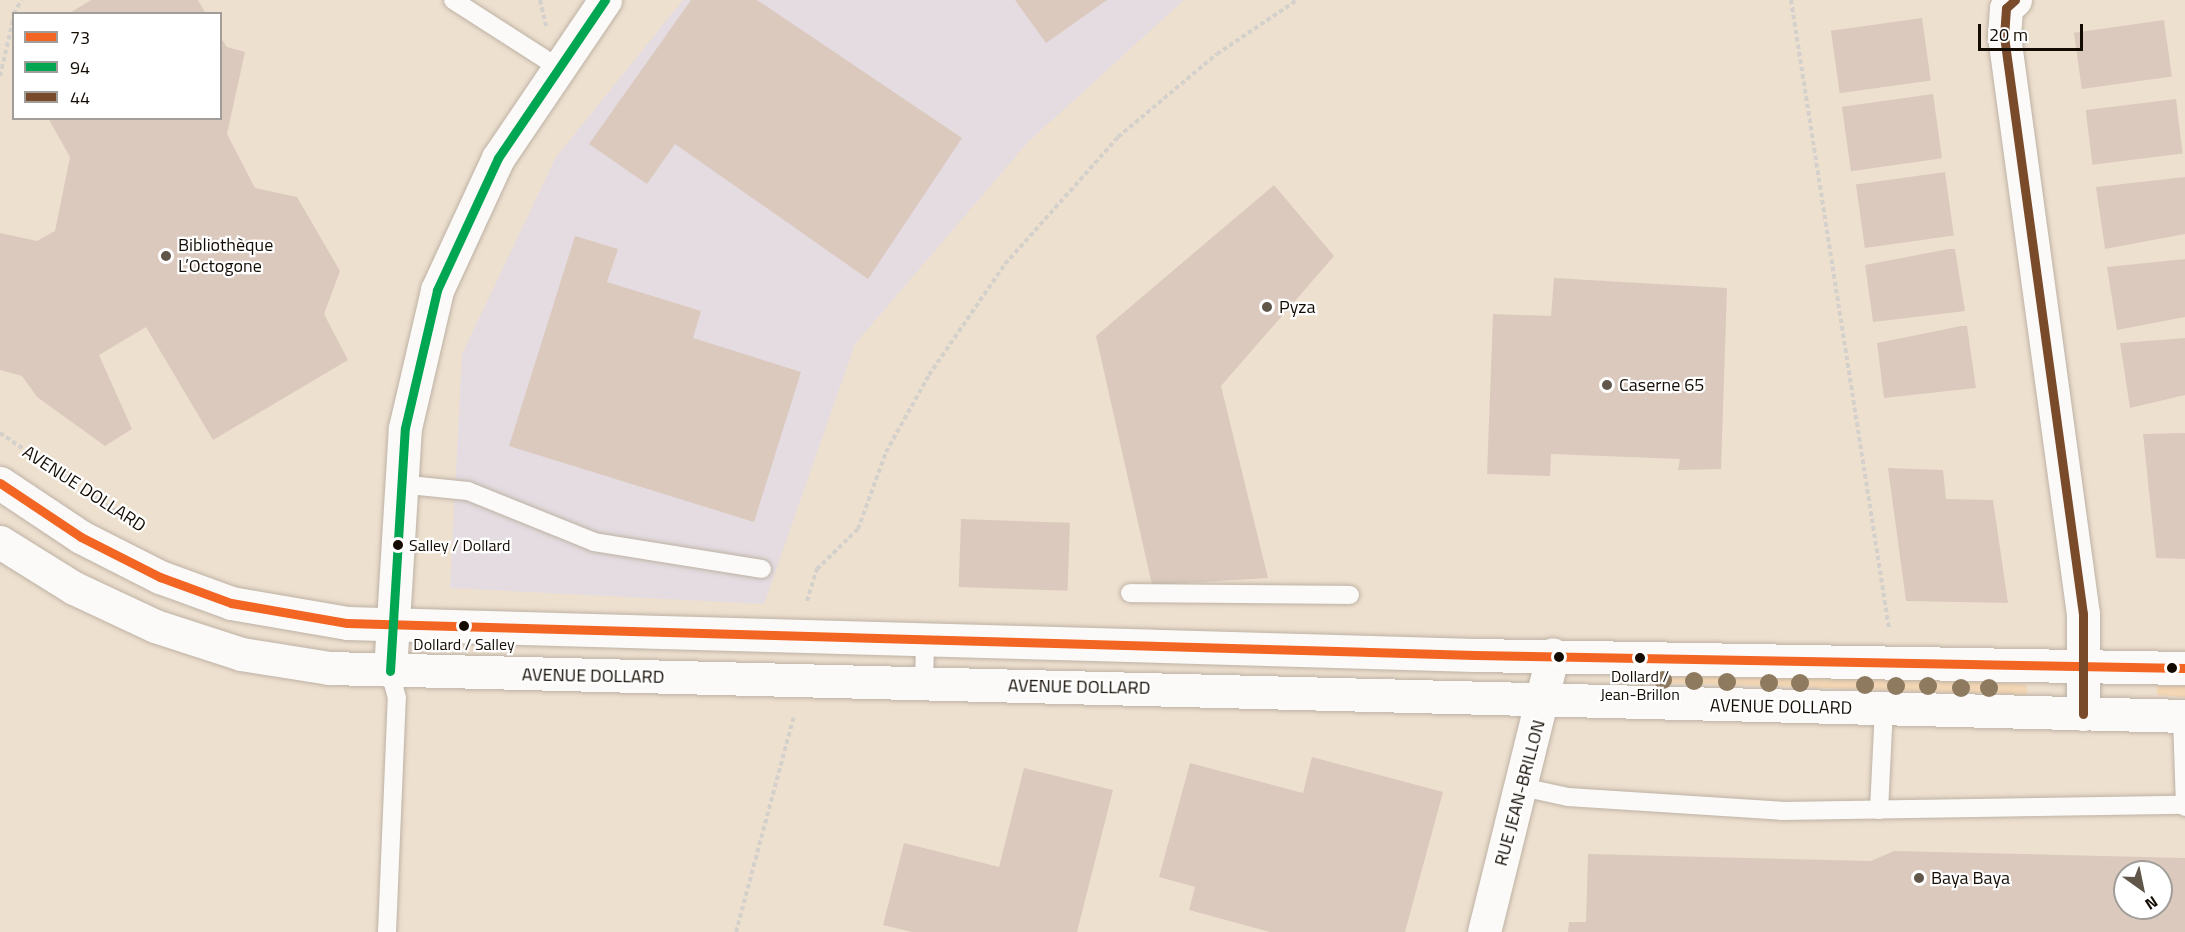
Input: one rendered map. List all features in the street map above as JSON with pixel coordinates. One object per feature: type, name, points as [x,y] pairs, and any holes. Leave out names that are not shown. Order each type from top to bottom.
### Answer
[{"type":"main road","points":[[390,671],[399,484],[410,393],[437,290],[481,187],[556,66],[605,0]]},
{"type":"main road","points":[[2015,0],[2006,8],[2004,36],[2083,614],[2084,714]]},
{"type":"main road","points":[[0,483],[132,566],[208,596],[284,615],[392,626],[925,641],[2185,668]]},
{"type":"main road","name":"AVENUE DOLLARD","points":[[0,542],[102,602],[213,646],[329,668],[2183,716]]},
{"type":"main road","name":"RUE JEAN-BRILLON","points":[[1484,932],[1545,701],[1553,654]]},
{"type":"lane","points":[[453,0],[556,66]]},
{"type":"lane","points":[[399,484],[468,491],[594,542],[762,569]]},
{"type":"lane","points":[[1130,593],[1350,595]]},
{"type":"lane","points":[[924,683],[925,641]]},
{"type":"lane","points":[[387,932],[397,698],[390,671]]},
{"type":"lane","points":[[1879,810],[1884,709]]},
{"type":"lane","points":[[1522,787],[1568,797],[1782,812],[2184,806],[2183,716]]},
{"type":"path","points":[[803,613],[817,569],[858,528],[886,452],[929,375],[1005,264],[1118,137],[1217,54],[1297,0]]},
{"type":"path","points":[[1791,0],[1890,630]]},
{"type":"path","points":[[0,76],[12,24]]},
{"type":"path","name":"AVENUE DOLLARD","points":[[0,433],[128,519]]},
{"type":"path","points":[[736,932],[804,680]]},
{"type":"shaded area","points":[[683,0],[1184,0],[1028,142],[855,344],[764,604],[450,588],[462,354],[556,157]]},
{"type":"shaded area","points":[[1693,675],[1972,681],[2027,685],[2027,695],[1624,681]]},
{"type":"shaded area","points":[[2157,686],[2185,686],[2185,697],[2157,695]]},
{"type":"building","points":[[91,0],[198,0],[205,12],[71,12]]},
{"type":"building","points":[[691,0],[757,0],[962,138],[868,279],[675,144],[647,184],[589,144]]},
{"type":"building","points":[[1015,0],[1107,0],[1046,43]]},
{"type":"building","points":[[1922,18],[1931,80],[1840,93],[1831,31]]},
{"type":"building","points":[[2164,20],[2172,76],[2082,89],[2074,33]]},
{"type":"building","name":"Bibliothèque L’Octogone","points":[[222,40],[227,47],[245,52],[227,134],[255,188],[297,197],[340,271],[324,314],[348,360],[213,440],[146,327],[99,355],[132,429],[105,446],[37,397],[22,376],[0,370],[0,233],[37,241],[55,231],[70,157],[49,120],[222,120]]},
{"type":"building","points":[[1933,94],[1942,158],[1851,171],[1842,107]]},
{"type":"building","points":[[2176,99],[2183,154],[2092,165],[2086,110]]},
{"type":"building","points":[[1945,172],[1954,235],[1865,248],[1856,185]]},
{"type":"building","points":[[2185,177],[2185,234],[2105,249],[2096,187]]},
{"type":"building","points":[[1274,185],[1334,256],[1221,386],[1268,578],[1152,585],[1096,336]]},
{"type":"building","points":[[575,236],[618,249],[607,282],[701,311],[693,338],[801,372],[754,522],[509,446]]},
{"type":"building","points":[[1955,249],[1965,311],[1873,322],[1865,265]]},
{"type":"building","points":[[2185,259],[2185,317],[2117,330],[2107,267]]},
{"type":"building","name":"Caserne 65","points":[[1554,278],[1727,288],[1721,469],[1678,470],[1680,459],[1551,454],[1550,476],[1487,474],[1493,314],[1551,316]]},
{"type":"building","points":[[1967,326],[1976,388],[1884,398],[1877,343]]},
{"type":"building","points":[[2185,338],[2185,395],[2130,408],[2120,343]]},
{"type":"building","points":[[2185,433],[2185,559],[2156,558],[2143,434]]},
{"type":"building","points":[[1888,468],[1943,470],[1946,499],[1993,500],[2008,603],[1906,601]]},
{"type":"building","points":[[961,519],[1070,523],[1068,591],[959,587]]},
{"type":"building","points":[[1312,757],[1443,792],[1405,932],[1270,932],[1189,910],[1195,887],[1159,877],[1190,763],[1303,793]]},
{"type":"building","points":[[1024,768],[1113,790],[1077,932],[912,932],[883,925],[904,843],[999,867]]},
{"type":"building","points":[[1894,851],[2185,858],[2185,932],[1568,932],[1569,922],[1586,922],[1588,854],[1871,861]]},
{"type":"transit line","name":"94","points":[[390,671],[405,428],[437,290],[498,158],[605,0]]},
{"type":"transit line","name":"44","points":[[2015,0],[2006,8],[2004,36],[2083,614],[2083,714]]},
{"type":"transit line","name":"73","points":[[0,483],[81,537],[160,577],[231,603],[347,623],[1475,655],[2185,668]]},
{"type":"place","name":"Bibliothèque L’Octogone","points":[[166,256]]},
{"type":"place","name":"Pyza","points":[[1267,307]]},
{"type":"place","name":"Caserne 65","points":[[1607,385]]},
{"type":"place","name":"Salley / Dollard","points":[[398,545]]},
{"type":"place","name":"Dollard / Salley","points":[[464,626]]},
{"type":"place","name":"Dollard / Jean-Brillon","points":[[1640,658]]},
{"type":"place","name":"Baya Baya","points":[[1919,878]]}]
